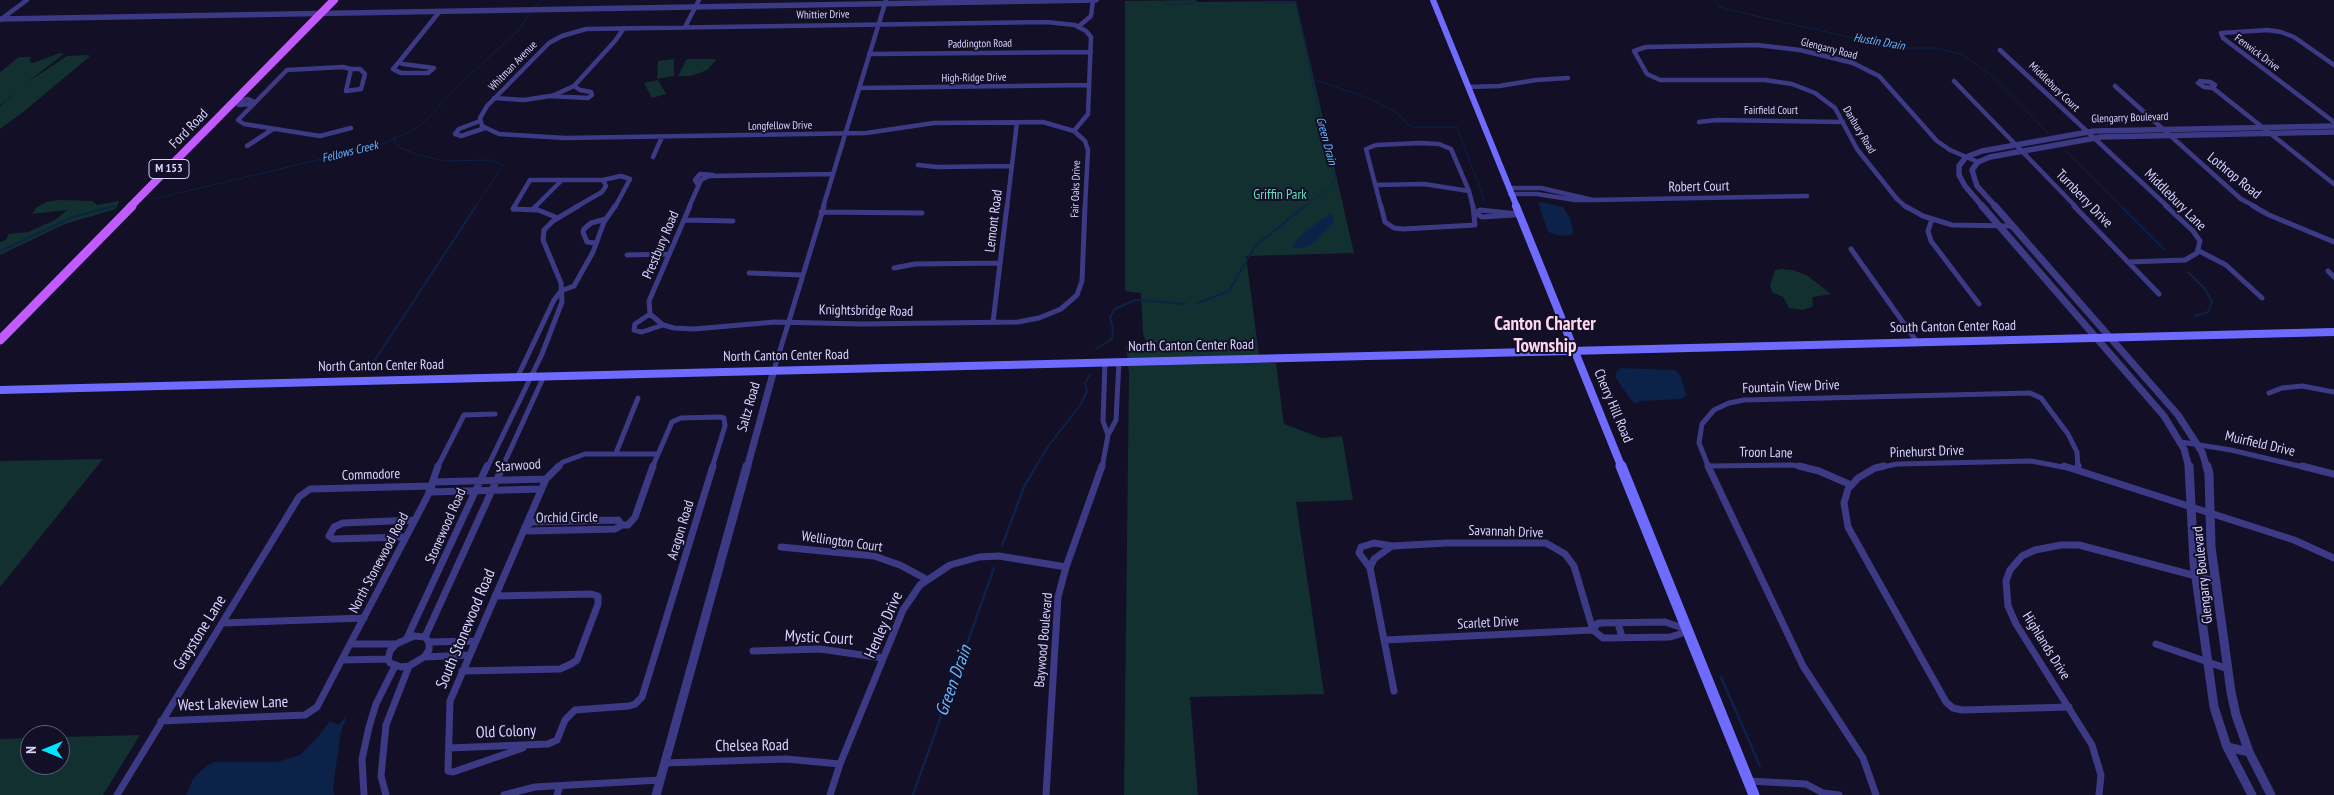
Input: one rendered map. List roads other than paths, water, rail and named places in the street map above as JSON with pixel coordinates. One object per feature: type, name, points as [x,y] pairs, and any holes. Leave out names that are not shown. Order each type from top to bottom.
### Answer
[{"type":"main road","name":"Ford Road","points":[[0,340],[334,0]]},
{"type":"main road","name":"Cherry Hill Road","points":[[1433,0],[1754,795]]},
{"type":"main road","name":"South Canton Center Road","points":[[1573,349],[2334,332]]},
{"type":"main road","name":"North Canton Center Road","points":[[0,390],[1573,349]]},
{"type":"street","points":[[1,19],[26,0]]},
{"type":"street","points":[[685,27],[699,0]]},
{"type":"street","points":[[1,19],[885,2],[1095,0],[1091,16],[1078,27],[1091,37],[1091,52],[1088,114],[1074,131]]},
{"type":"street","name":"Saltz Road","points":[[656,795],[774,370],[885,2]]},
{"type":"street","points":[[399,62],[434,68],[428,74],[401,73],[393,69],[440,11]]},
{"type":"street","name":"Whittier Drive","points":[[568,33],[586,29],[878,23],[1046,22],[1064,23],[1078,27]]},
{"type":"street","points":[[494,98],[524,100],[550,96],[574,86],[615,41],[624,28]]},
{"type":"street","name":"Fenwick Drive","points":[[2334,65],[2294,37],[2281,32],[2268,30],[2227,31],[2223,32],[2221,36],[2334,122]]},
{"type":"street","name":"Whitman Avenue","points":[[480,121],[483,110],[544,47],[568,33]]},
{"type":"street","name":"Glengarry Road","points":[[1639,48],[1768,46],[1800,50],[1853,63],[1879,76],[1937,141],[1978,162]]},
{"type":"street","name":"Danbury Road","points":[[1639,48],[1635,50],[1634,54],[1647,74],[1655,79],[1665,81],[1759,79],[1786,83],[1807,89],[1824,98],[1834,108],[1858,148],[1897,199],[1912,211],[1932,219],[1960,226],[2012,226]]},
{"type":"street","name":"Middlebury Court","points":[[2000,50],[2095,138]]},
{"type":"street","name":"Paddington Road","points":[[869,54],[1091,52]]},
{"type":"street","points":[[350,69],[346,91],[361,89],[365,74],[360,69],[350,69],[290,70],[283,73],[238,117],[238,121],[273,129],[320,136],[351,128]]},
{"type":"street","points":[[1468,87],[1498,86],[1536,80],[1568,78]]},
{"type":"street","name":"Turnberry Drive","points":[[1954,81],[2159,294]]},
{"type":"street","name":"High-Ridge Drive","points":[[859,88],[1089,85]]},
{"type":"street","points":[[550,96],[586,99],[592,95],[591,92],[580,90],[574,86]]},
{"type":"street","name":"Lothrop Road","points":[[2115,86],[2161,129],[2247,203],[2269,216],[2334,242]]},
{"type":"street","points":[[2213,88],[2334,184]]},
{"type":"street","points":[[235,102],[236,105],[242,106],[254,102]]},
{"type":"street","name":"Fairfield Court","points":[[1699,122],[1717,120],[1843,122]]},
{"type":"street","points":[[480,121],[485,128],[461,136],[455,134],[459,129],[480,121]]},
{"type":"street","name":"Longfellow Drive","points":[[485,128],[506,135],[565,138],[876,132],[934,124],[1017,122],[1048,123],[1074,131]]},
{"type":"street","name":"Lemont Road","points":[[993,322],[1017,122]]},
{"type":"street","name":"Glengarry Boulevard","points":[[2252,795],[2227,747],[2214,707],[2195,576],[2191,473],[2181,442],[2154,404],[1968,189],[1960,178],[1959,172],[1960,164],[1966,157],[1982,151],[2089,132],[2334,126]]},
{"type":"street","points":[[247,146],[273,129]]},
{"type":"street","name":"Fair Oaks Drive","points":[[1066,306],[1079,292],[1083,275],[1088,150],[1085,141],[1074,131]]},
{"type":"street","name":"Glengarry Boulevard","points":[[2271,795],[2249,752],[2236,715],[2215,581],[2209,474],[2197,444],[2186,426],[2168,404],[1980,189],[1972,175],[1974,165],[1990,157],[2095,138],[2334,132]]},
{"type":"street","points":[[653,157],[662,137]]},
{"type":"street","name":"Middlebury Lane","points":[[2095,138],[2193,231],[2200,241],[2199,251],[2191,258],[2177,261],[2129,262]]},
{"type":"street","points":[[1434,143],[1451,149],[1469,191],[1476,223],[1470,227],[1394,228],[1384,221],[1366,154],[1368,148],[1376,145],[1434,143]]},
{"type":"street","points":[[918,165],[937,167],[1012,166]]},
{"type":"street","name":"Prestbury Road","points":[[650,314],[649,301],[702,176],[832,174]]},
{"type":"street","points":[[558,218],[533,209],[513,209],[530,180],[603,180],[621,176],[630,180],[622,197],[606,219],[591,257],[574,286],[561,291]]},
{"type":"street","points":[[533,209],[562,180]]},
{"type":"street","points":[[518,376],[546,317],[561,291],[560,278],[542,234],[547,226],[558,218],[602,192],[606,186],[603,180]]},
{"type":"street","points":[[1375,185],[1424,184],[1469,191]]},
{"type":"street","points":[[1968,189],[1980,189]]},
{"type":"street","name":"Robert Court","points":[[1509,191],[1575,200],[1807,196]]},
{"type":"street","points":[[821,212],[922,212]]},
{"type":"street","points":[[1475,213],[1482,217],[1503,217],[1518,214]]},
{"type":"street","points":[[595,243],[587,242],[583,232],[584,229],[591,223],[606,219]]},
{"type":"street","points":[[1932,219],[1928,231],[1931,241],[1979,304]]},
{"type":"street","points":[[684,220],[733,222]]},
{"type":"street","points":[[2016,245],[2028,244]]},
{"type":"street","points":[[1851,249],[1917,342]]},
{"type":"street","points":[[2199,251],[2226,265],[2262,298]]},
{"type":"street","points":[[627,255],[669,254]]},
{"type":"street","points":[[894,268],[915,264],[1000,263]]},
{"type":"street","points":[[2328,272],[2334,277]]},
{"type":"street","points":[[749,274],[802,275]]},
{"type":"street","name":"Stonewood Road","points":[[407,638],[447,556],[506,425],[542,354],[562,302],[561,291]]},
{"type":"street","points":[[2060,296],[2073,296]]},
{"type":"street","name":"Knightsbridge Road","points":[[663,325],[681,329],[708,329],[765,322],[993,322],[1039,318],[1066,306]]},
{"type":"street","points":[[650,314],[663,325],[642,332],[634,330],[635,324],[650,314]]},
{"type":"street","points":[[546,317],[557,317]]},
{"type":"street","points":[[529,354],[542,354]]},
{"type":"street","name":"Baywood Boulevard","points":[[1105,362],[1103,421],[1108,434]]},
{"type":"street","name":"Baywood Boulevard","points":[[1046,795],[1057,608],[1066,568],[1103,464],[1108,434],[1116,420],[1119,362]]},
{"type":"street","name":"Stonewood Road","points":[[427,640],[491,490],[544,376]]},
{"type":"street","points":[[2269,393],[2282,388],[2302,386],[2334,392]]},
{"type":"street","name":"Fountain View Drive","points":[[1876,795],[1871,776],[1863,758],[1803,666],[1708,466],[1699,443],[1702,424],[1714,410],[1735,401],[1754,399],[2027,393],[2041,398],[2068,434],[2077,452],[2078,470]]},
{"type":"street","points":[[616,453],[638,398]]},
{"type":"street","points":[[2154,404],[2168,404]]},
{"type":"street","name":"North Stonewood Road","points":[[305,715],[317,707],[342,660],[432,486],[433,476],[464,415],[495,414]]},
{"type":"street","name":"Aragon Road","points":[[575,710],[629,706],[638,701],[643,693],[726,422],[720,417],[681,418],[676,420],[671,426],[658,454]]},
{"type":"street","points":[[506,425],[521,424]]},
{"type":"street","name":"Muirfield Drive","points":[[2181,442],[2334,474]]},
{"type":"street","name":"Starwood","points":[[432,486],[481,480],[546,479],[557,466],[570,458],[585,454],[658,454]]},
{"type":"street","name":"Orchid Circle","points":[[525,527],[532,522],[618,520],[625,525],[635,517],[658,454]]},
{"type":"street","name":"Pinehurst Drive","points":[[1851,485],[1868,471],[1897,464],[2031,461],[2078,470],[2192,506],[2294,540],[2334,558]]},
{"type":"street","name":"Troon Lane","points":[[1708,466],[1793,465],[1819,471],[1851,485]]},
{"type":"street","name":"South Stonewood Road","points":[[530,746],[453,772],[448,771],[450,701],[546,479]]},
{"type":"street","points":[[1851,485],[1844,503],[1848,527],[1946,702],[1953,708],[1962,710],[2069,707]]},
{"type":"street","name":"Starwood","points":[[432,486],[476,490],[541,489]]},
{"type":"street","name":"Commodore","points":[[310,490],[432,486]]},
{"type":"street","name":"Graystone Lane","points":[[117,795],[299,497],[310,490]]},
{"type":"street","points":[[406,537],[333,539],[329,536],[334,527],[343,522],[415,520]]},
{"type":"street","name":"Savannah Drive","points":[[1394,691],[1370,568],[1359,553],[1361,547],[1367,544],[1374,543],[1392,546],[1447,543],[1546,543],[1565,554],[1574,566],[1593,630]]},
{"type":"street","name":"Highlands Drive","points":[[2100,795],[2101,774],[2096,754],[2088,736],[2016,624],[2008,606],[2006,581],[2010,570],[2017,560],[2042,548],[2079,545],[2108,550],[2215,581]]},
{"type":"street","name":"Wellington Court","points":[[781,546],[874,556],[900,565],[926,579]]},
{"type":"street","points":[[1370,568],[1378,555],[1392,546]]},
{"type":"street","name":"Henley Drive","points":[[830,795],[840,764],[906,603],[926,579],[955,563],[988,556],[1066,568]]},
{"type":"street","points":[[462,671],[560,669],[577,660],[598,604],[598,596],[591,594],[495,596]]},
{"type":"street","points":[[222,624],[364,618]]},
{"type":"street","name":"Scarlet Drive","points":[[1593,630],[1598,624],[1665,622],[1686,629]]},
{"type":"street","points":[[1618,623],[1622,637]]},
{"type":"street","name":"Scarlet Drive","points":[[1385,640],[1593,630],[1603,638],[1670,637],[1680,634],[1686,629]]},
{"type":"street","points":[[388,658],[390,651],[396,644],[407,638],[475,642]]},
{"type":"street","points":[[394,666],[408,666],[424,657],[429,650],[427,640]]},
{"type":"street","points":[[350,644],[396,644]]},
{"type":"street","points":[[2156,644],[2228,669]]},
{"type":"street","name":"Mystic Court","points":[[753,651],[820,649],[883,658]]},
{"type":"street","points":[[424,657],[469,655]]},
{"type":"street","points":[[342,660],[388,658]]},
{"type":"street","points":[[388,658],[394,666]]},
{"type":"street","points":[[364,795],[362,759],[369,727],[376,704],[394,666]]},
{"type":"street","points":[[386,795],[381,776],[386,725],[408,666]]},
{"type":"street","name":"Old Colony","points":[[449,748],[530,746],[553,743],[558,737],[565,720],[575,710]]},
{"type":"street","name":"West Lakeview Lane","points":[[161,721],[305,715]]},
{"type":"street","points":[[2227,747],[2249,752]]},
{"type":"street","name":"Chelsea Road","points":[[665,763],[786,759],[840,764]]},
{"type":"street","points":[[504,795],[536,787],[660,780]]},
{"type":"street","points":[[1748,781],[1806,784],[1820,794],[1839,795]]},
{"type":"street","points":[[557,795],[560,786]]},
{"type":"water","points":[[1542,202],[1563,207],[1570,219],[1573,230],[1572,235],[1561,236],[1548,232],[1538,203]]},
{"type":"water","points":[[1331,213],[1334,217],[1333,223],[1317,240],[1307,247],[1294,248],[1292,246],[1303,233]]},
{"type":"water","points":[[1621,368],[1675,370],[1680,375],[1686,394],[1682,399],[1642,401],[1634,404],[1615,377],[1617,371]]},
{"type":"water","points":[[347,716],[341,731],[333,788],[334,795],[186,795],[193,779],[206,766],[215,762],[277,762],[300,755],[330,721],[338,725]]},
{"type":"waterway","name":"Fellows Creek","points":[[534,8],[541,0]]},
{"type":"waterway","name":"Hustin Drain","points":[[1714,0],[1720,7],[1730,10],[1875,43],[1898,48],[1937,48],[1963,55],[1992,76],[2048,133]]},
{"type":"waterway","name":"Green Drain","points":[[1163,2],[1166,4],[1195,4]]},
{"type":"waterway","name":"Green Drain","points":[[1265,3],[1296,2],[1329,161],[1336,178],[1332,185],[1304,207]]},
{"type":"waterway","name":"Fellows Creek","points":[[394,139],[413,130],[424,122],[463,81],[518,31],[529,14]]},
{"type":"waterway","points":[[1312,79],[1371,99],[1395,111],[1411,127],[1457,127],[1485,202]]},
{"type":"waterway","name":"Fellows Creek","points":[[154,199],[380,145],[394,139]]},
{"type":"waterway","points":[[394,139],[396,144],[401,148],[418,155],[445,161],[490,160],[503,165],[475,207]]},
{"type":"waterway","name":"Hustin Drain","points":[[2065,150],[2164,249]]},
{"type":"waterway","name":"Fellows Creek","points":[[0,251],[73,217],[115,206],[110,207]]},
{"type":"waterway","points":[[371,366],[476,206]]},
{"type":"waterway","name":"Green Drain","points":[[1195,304],[1229,291],[1255,246],[1305,206]]},
{"type":"waterway","name":"Hustin Drain","points":[[2188,272],[2205,289],[2212,302],[2208,312],[2195,316]]},
{"type":"waterway","name":"Green Drain","points":[[1096,349],[1112,339],[1113,329],[1110,317],[1115,309],[1135,300],[1186,304]]},
{"type":"waterway","name":"Green Drain","points":[[1035,468],[1049,445],[1081,404],[1087,391],[1085,383],[1090,375]]},
{"type":"waterway","name":"Green Drain","points":[[1002,546],[1024,487],[1036,466]]},
{"type":"waterway","name":"Green Drain","points":[[913,795],[994,568]]},
{"type":"waterway","points":[[1721,677],[1760,766]]},
{"type":"district","name":"Canton Charter Township","points":[[1545,336]]},
{"type":"park label","name":"Griffin Park","points":[[1280,195]]}]
